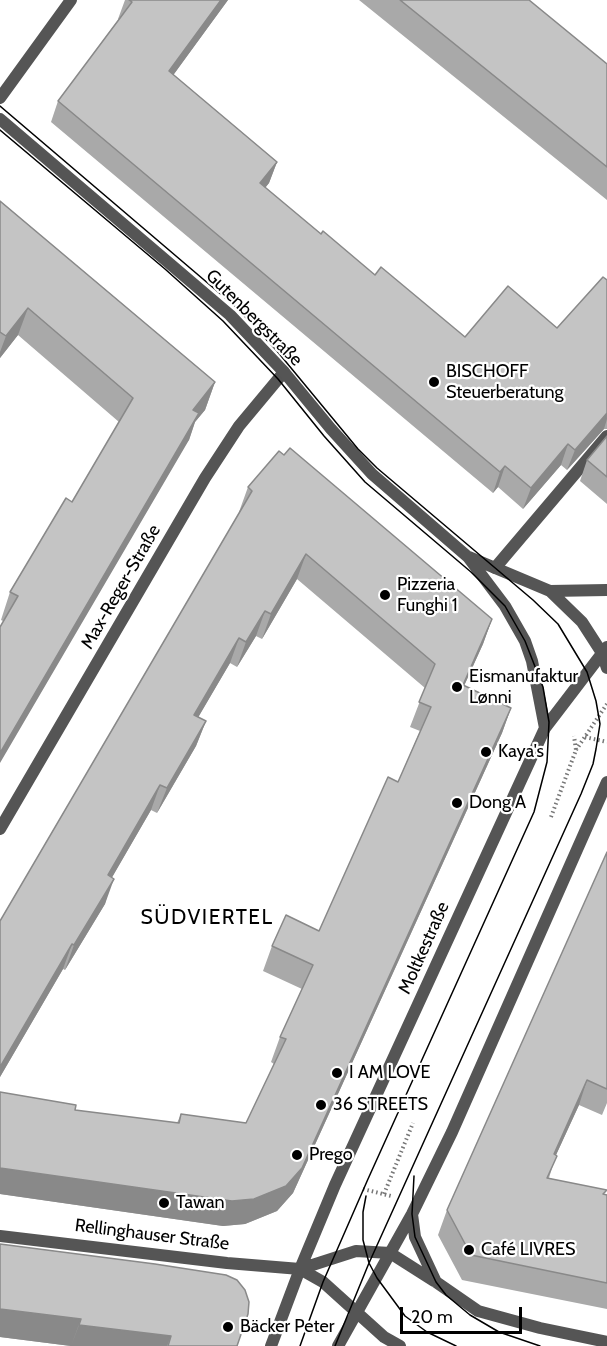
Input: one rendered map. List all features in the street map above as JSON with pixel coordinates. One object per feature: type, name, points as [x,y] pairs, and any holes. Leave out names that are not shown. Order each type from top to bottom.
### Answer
[{"type":"street","points":[[0,98],[71,0]]},
{"type":"street","name":"Gutenbergstraße","points":[[0,119],[221,308],[284,372],[345,446],[372,474],[468,556],[505,606],[525,641],[532,661],[545,728]]},
{"type":"street","name":"Max-Reger-Straße","points":[[0,829],[205,478],[239,426],[284,372]]},
{"type":"street","points":[[495,568],[607,436]]},
{"type":"street","name":"Gutenbergstraße","points":[[468,556],[550,591],[582,622],[604,650]]},
{"type":"street","name":"Gutenbergstraße","points":[[550,591],[607,590]]},
{"type":"street","points":[[604,650],[607,668]]},
{"type":"street","name":"Moltkestraße","points":[[271,1346],[300,1269],[439,957],[545,728],[604,650]]},
{"type":"street","points":[[338,1346],[412,1214],[452,1132],[607,782]]},
{"type":"street","points":[[412,1214],[415,1236],[435,1282]]},
{"type":"street","name":"Rellinghauser Straße","points":[[0,1236],[227,1263],[300,1269],[356,1251],[390,1253],[478,1311],[540,1328],[607,1342]]},
{"type":"street","name":"Rellinghauser Straße","points":[[300,1269],[323,1282],[384,1337],[400,1346]]},
{"type":"path","points":[[551,818],[576,750],[607,704]]},
{"type":"path","points":[[573,729],[576,750]]},
{"type":"path","points":[[585,736],[607,742]]},
{"type":"path","points":[[384,1194],[413,1123]]},
{"type":"building","points":[[129,0],[221,0],[169,71],[277,162],[260,183],[321,234],[323,231],[375,275],[381,267],[465,337],[508,286],[557,328],[603,277],[607,280],[607,413],[575,450],[568,444],[531,488],[505,466],[500,472],[58,101],[132,2]]},
{"type":"building","points":[[400,0],[529,0],[607,64],[607,167]]},
{"type":"building","points":[[0,201],[215,382],[193,410],[199,413],[0,753],[0,627],[18,596],[10,592],[66,498],[72,502],[133,398],[28,308],[6,336],[0,332]]},
{"type":"building","points":[[607,436],[607,477],[587,460]]},
{"type":"building","points":[[290,448],[492,619],[463,685],[511,708],[302,1168],[286,1186],[254,1199],[232,1201],[0,1168],[0,1092],[76,1105],[75,1110],[179,1123],[181,1114],[246,1123],[286,1039],[280,1037],[313,965],[272,946],[286,915],[319,931],[388,777],[398,782],[431,707],[419,702],[435,664],[306,554],[271,614],[265,611],[246,642],[239,638],[194,715],[206,721],[167,788],[160,785],[108,875],[114,879],[74,945],[72,944],[0,1067],[0,921],[252,491],[248,487],[279,451],[284,455]]},
{"type":"building","points":[[607,852],[607,1089],[587,1080],[554,1154],[557,1156],[547,1178],[607,1190],[603,1194],[607,1195],[607,1283],[471,1255],[447,1210]]},
{"type":"building","points":[[0,1244],[226,1275],[237,1280],[245,1290],[249,1302],[248,1314],[237,1346],[168,1346],[171,1336],[79,1325],[81,1319],[0,1309]]},
{"type":"tram line","points":[[0,106],[237,308],[377,468],[533,600],[558,624],[587,672],[596,701],[600,724],[596,749],[593,764],[581,794],[369,1263],[335,1346]]},
{"type":"tram line","points":[[0,130],[223,321],[278,379],[365,482],[471,572],[505,606],[525,641],[543,687],[549,722],[547,762],[534,812],[368,1179],[323,1282],[300,1346]]},
{"type":"tram line","points":[[414,1176],[412,1214],[415,1237],[436,1282],[446,1295],[470,1315],[499,1332],[540,1346]]},
{"type":"tram line","points":[[366,1196],[363,1212],[363,1240],[369,1263],[377,1278],[405,1316],[427,1332],[456,1346]]},
{"type":"place","name":"BISCHOFF Steuerberatung","points":[[434,382]]},
{"type":"place","name":"Pizzeria Funghi 1","points":[[385,595]]},
{"type":"place","name":"Eismanufaktur Lønni","points":[[457,687]]},
{"type":"place","name":"Kaya's","points":[[486,752]]},
{"type":"place","name":"Dong A","points":[[457,803]]},
{"type":"place","name":"I AM LOVE","points":[[337,1073]]},
{"type":"place","name":"36 STREETS","points":[[321,1105]]},
{"type":"place","name":"Prego","points":[[297,1155]]},
{"type":"place","name":"Tawan","points":[[164,1203]]},
{"type":"place","name":"Café LIVRES","points":[[469,1250]]},
{"type":"place","name":"Bäcker Peter","points":[[228,1327]]},
{"type":"district","name":"SÜDVIERTEL","points":[[207,918]]}]
